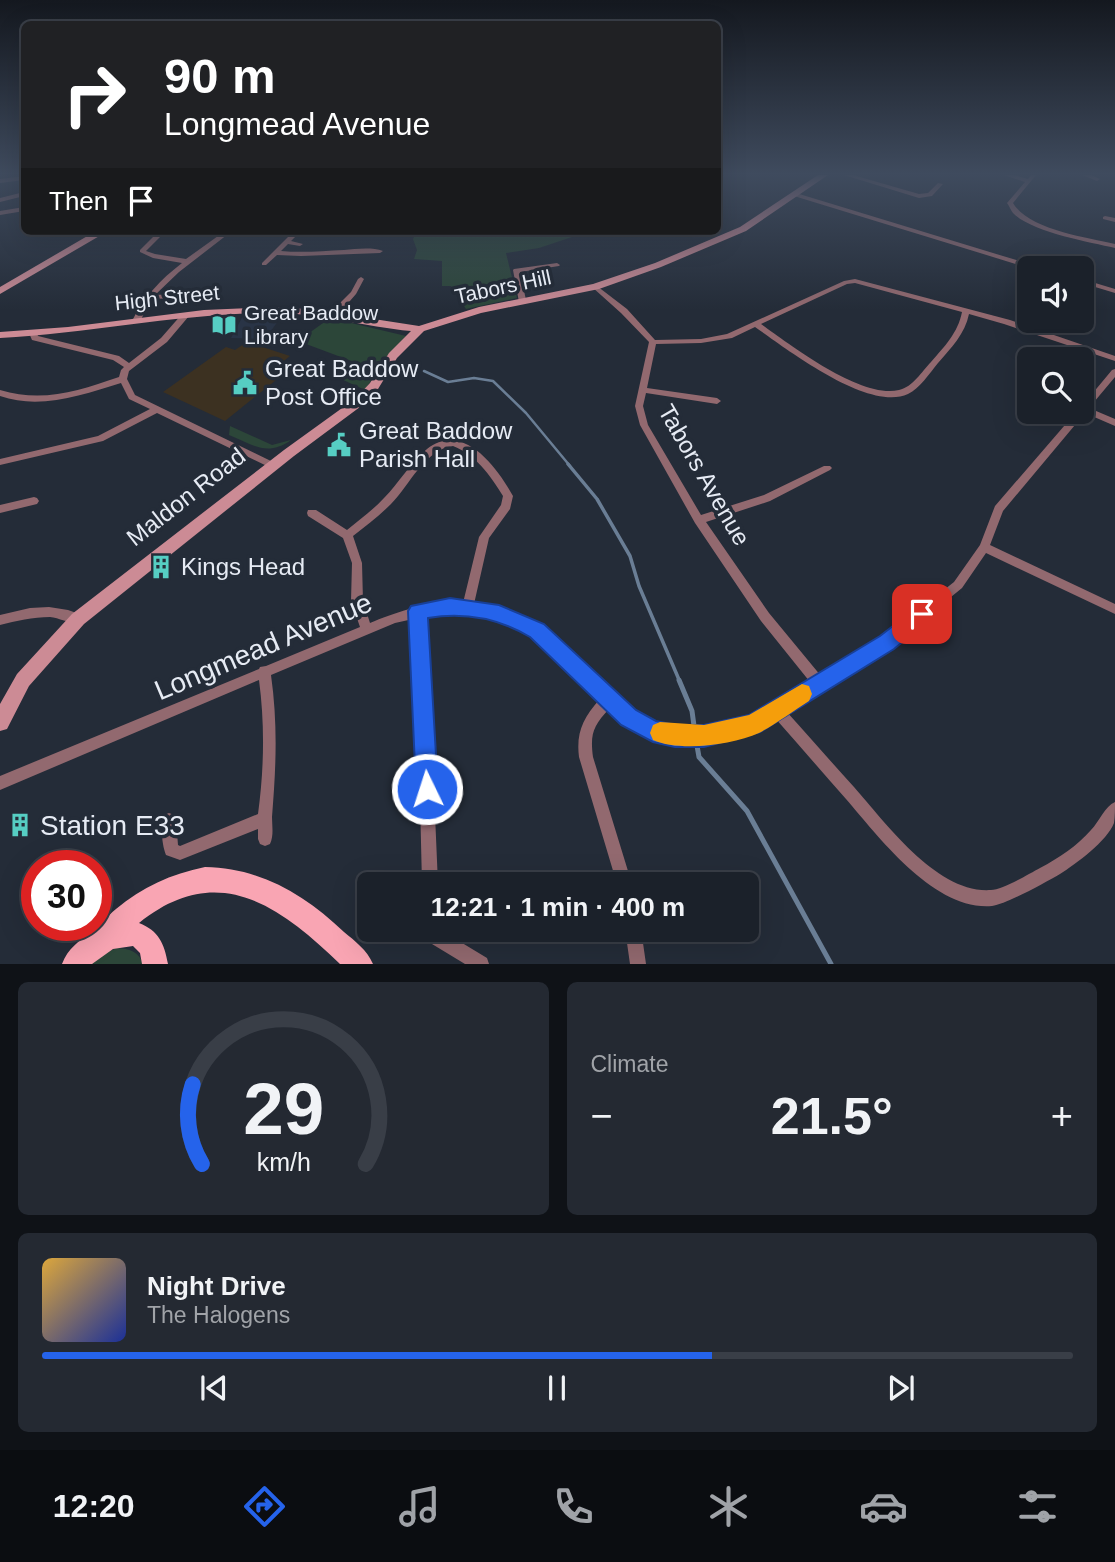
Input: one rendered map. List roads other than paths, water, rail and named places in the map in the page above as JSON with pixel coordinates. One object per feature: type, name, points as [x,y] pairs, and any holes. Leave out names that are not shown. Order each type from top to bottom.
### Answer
[{"type":"main road","points":[[112,930],[133,909],[162,891],[185,883],[232,879],[247,882],[278,896],[312,921],[360,964]]},
{"type":"main road","points":[[112,935],[133,933],[147,940],[154,953],[155,964]]},
{"type":"main road","points":[[74,962],[100,941]]},
{"type":"street","name":"Tabors Hill","points":[[420,329],[479,310],[595,287],[733,234],[756,220]]},
{"type":"street","points":[[878,220],[1017,262]]},
{"type":"street","points":[[1028,220],[1115,246]]},
{"type":"street","points":[[0,291],[96,235]]},
{"type":"street","points":[[159,235],[142,251],[153,256],[189,262]]},
{"type":"street","points":[[136,321],[149,297],[224,235]]},
{"type":"street","points":[[264,264],[294,235]]},
{"type":"street","points":[[286,242],[300,244]]},
{"type":"street","points":[[275,253],[304,255],[369,248],[380,251]]},
{"type":"street","points":[[522,300],[516,270],[557,265]]},
{"type":"street","points":[[333,315],[354,293],[360,279]]},
{"type":"street","points":[[595,287],[624,311],[653,342],[701,341],[729,336],[846,282],[855,281],[966,310],[1115,359]]},
{"type":"street","points":[[1094,285],[1115,291]]},
{"type":"street","points":[[149,297],[195,295]]},
{"type":"street","name":"High Street","points":[[0,335],[272,310],[333,315],[383,327],[420,329]]},
{"type":"street","points":[[755,324],[831,374],[862,388],[894,394],[913,387],[945,350],[959,333],[966,310]]},
{"type":"street","points":[[0,393],[12,399],[47,399],[123,379],[129,366],[164,340],[186,316]]},
{"type":"street","name":"Maldon Road","points":[[0,722],[23,680],[78,619],[272,466],[360,401],[374,386],[393,356],[420,329]]},
{"type":"street","points":[[33,333],[35,338],[116,358],[129,366]]},
{"type":"street","name":"Tabors Avenue","points":[[653,342],[639,407],[644,425],[699,520],[765,617],[818,682]]},
{"type":"street","name":"Longmead Avenue","points":[[1094,399],[1115,372]]},
{"type":"street","points":[[123,379],[132,397],[272,466]]},
{"type":"street","points":[[642,390],[717,401]]},
{"type":"street","points":[[0,462],[100,439],[156,410]]},
{"type":"street","points":[[1094,414],[1115,423]]},
{"type":"street","name":"Longmead Avenue","points":[[0,783],[366,629],[418,611],[450,606],[468,607],[510,617],[537,631],[608,700],[639,726],[675,736],[704,736],[753,724],[887,642],[958,585],[984,547],[999,509],[1073,424]]},
{"type":"street","points":[[347,535],[389,500],[437,446],[450,441],[469,446],[508,496],[506,506],[484,537],[468,607]]},
{"type":"street","points":[[699,520],[767,498],[827,468]]},
{"type":"street","points":[[0,509],[34,501]]},
{"type":"street","points":[[312,513],[347,535],[357,564],[357,601],[366,629]]},
{"type":"street","points":[[984,547],[1115,609]]},
{"type":"street","points":[[0,620],[40,611],[67,614],[78,619]]},
{"type":"street","points":[[418,611],[423,675],[430,872]]},
{"type":"street","points":[[264,671],[271,732],[265,839]]},
{"type":"street","points":[[608,700],[592,717],[583,738],[586,757],[621,872]]},
{"type":"street","points":[[778,711],[906,857],[930,877],[961,894],[993,899],[1063,866],[1105,827],[1115,809]]},
{"type":"street","points":[[169,820],[171,850],[180,853],[265,819]]},
{"type":"street","points":[[445,942],[481,964]]},
{"type":"street","points":[[635,942],[638,964]]},
{"type":"waterway","points":[[424,371],[448,382],[474,378],[493,381],[526,413],[570,466]]},
{"type":"waterway","points":[[568,464],[597,499],[630,556],[639,586],[680,682]]},
{"type":"waterway","points":[[679,680],[692,711],[695,733]]},
{"type":"waterway","points":[[696,740],[699,757],[747,811],[831,964]]},
{"type":"place","name":"Great Baddow Library","points":[[224,325]]},
{"type":"place","name":"Great Baddow Post Office","points":[[245,383]]},
{"type":"place","name":"Great Baddow Parish Hall","points":[[339,445]]},
{"type":"place","name":"Kings Head","points":[[161,567]]},
{"type":"place","name":"Station E33","points":[[20,825]]}]
